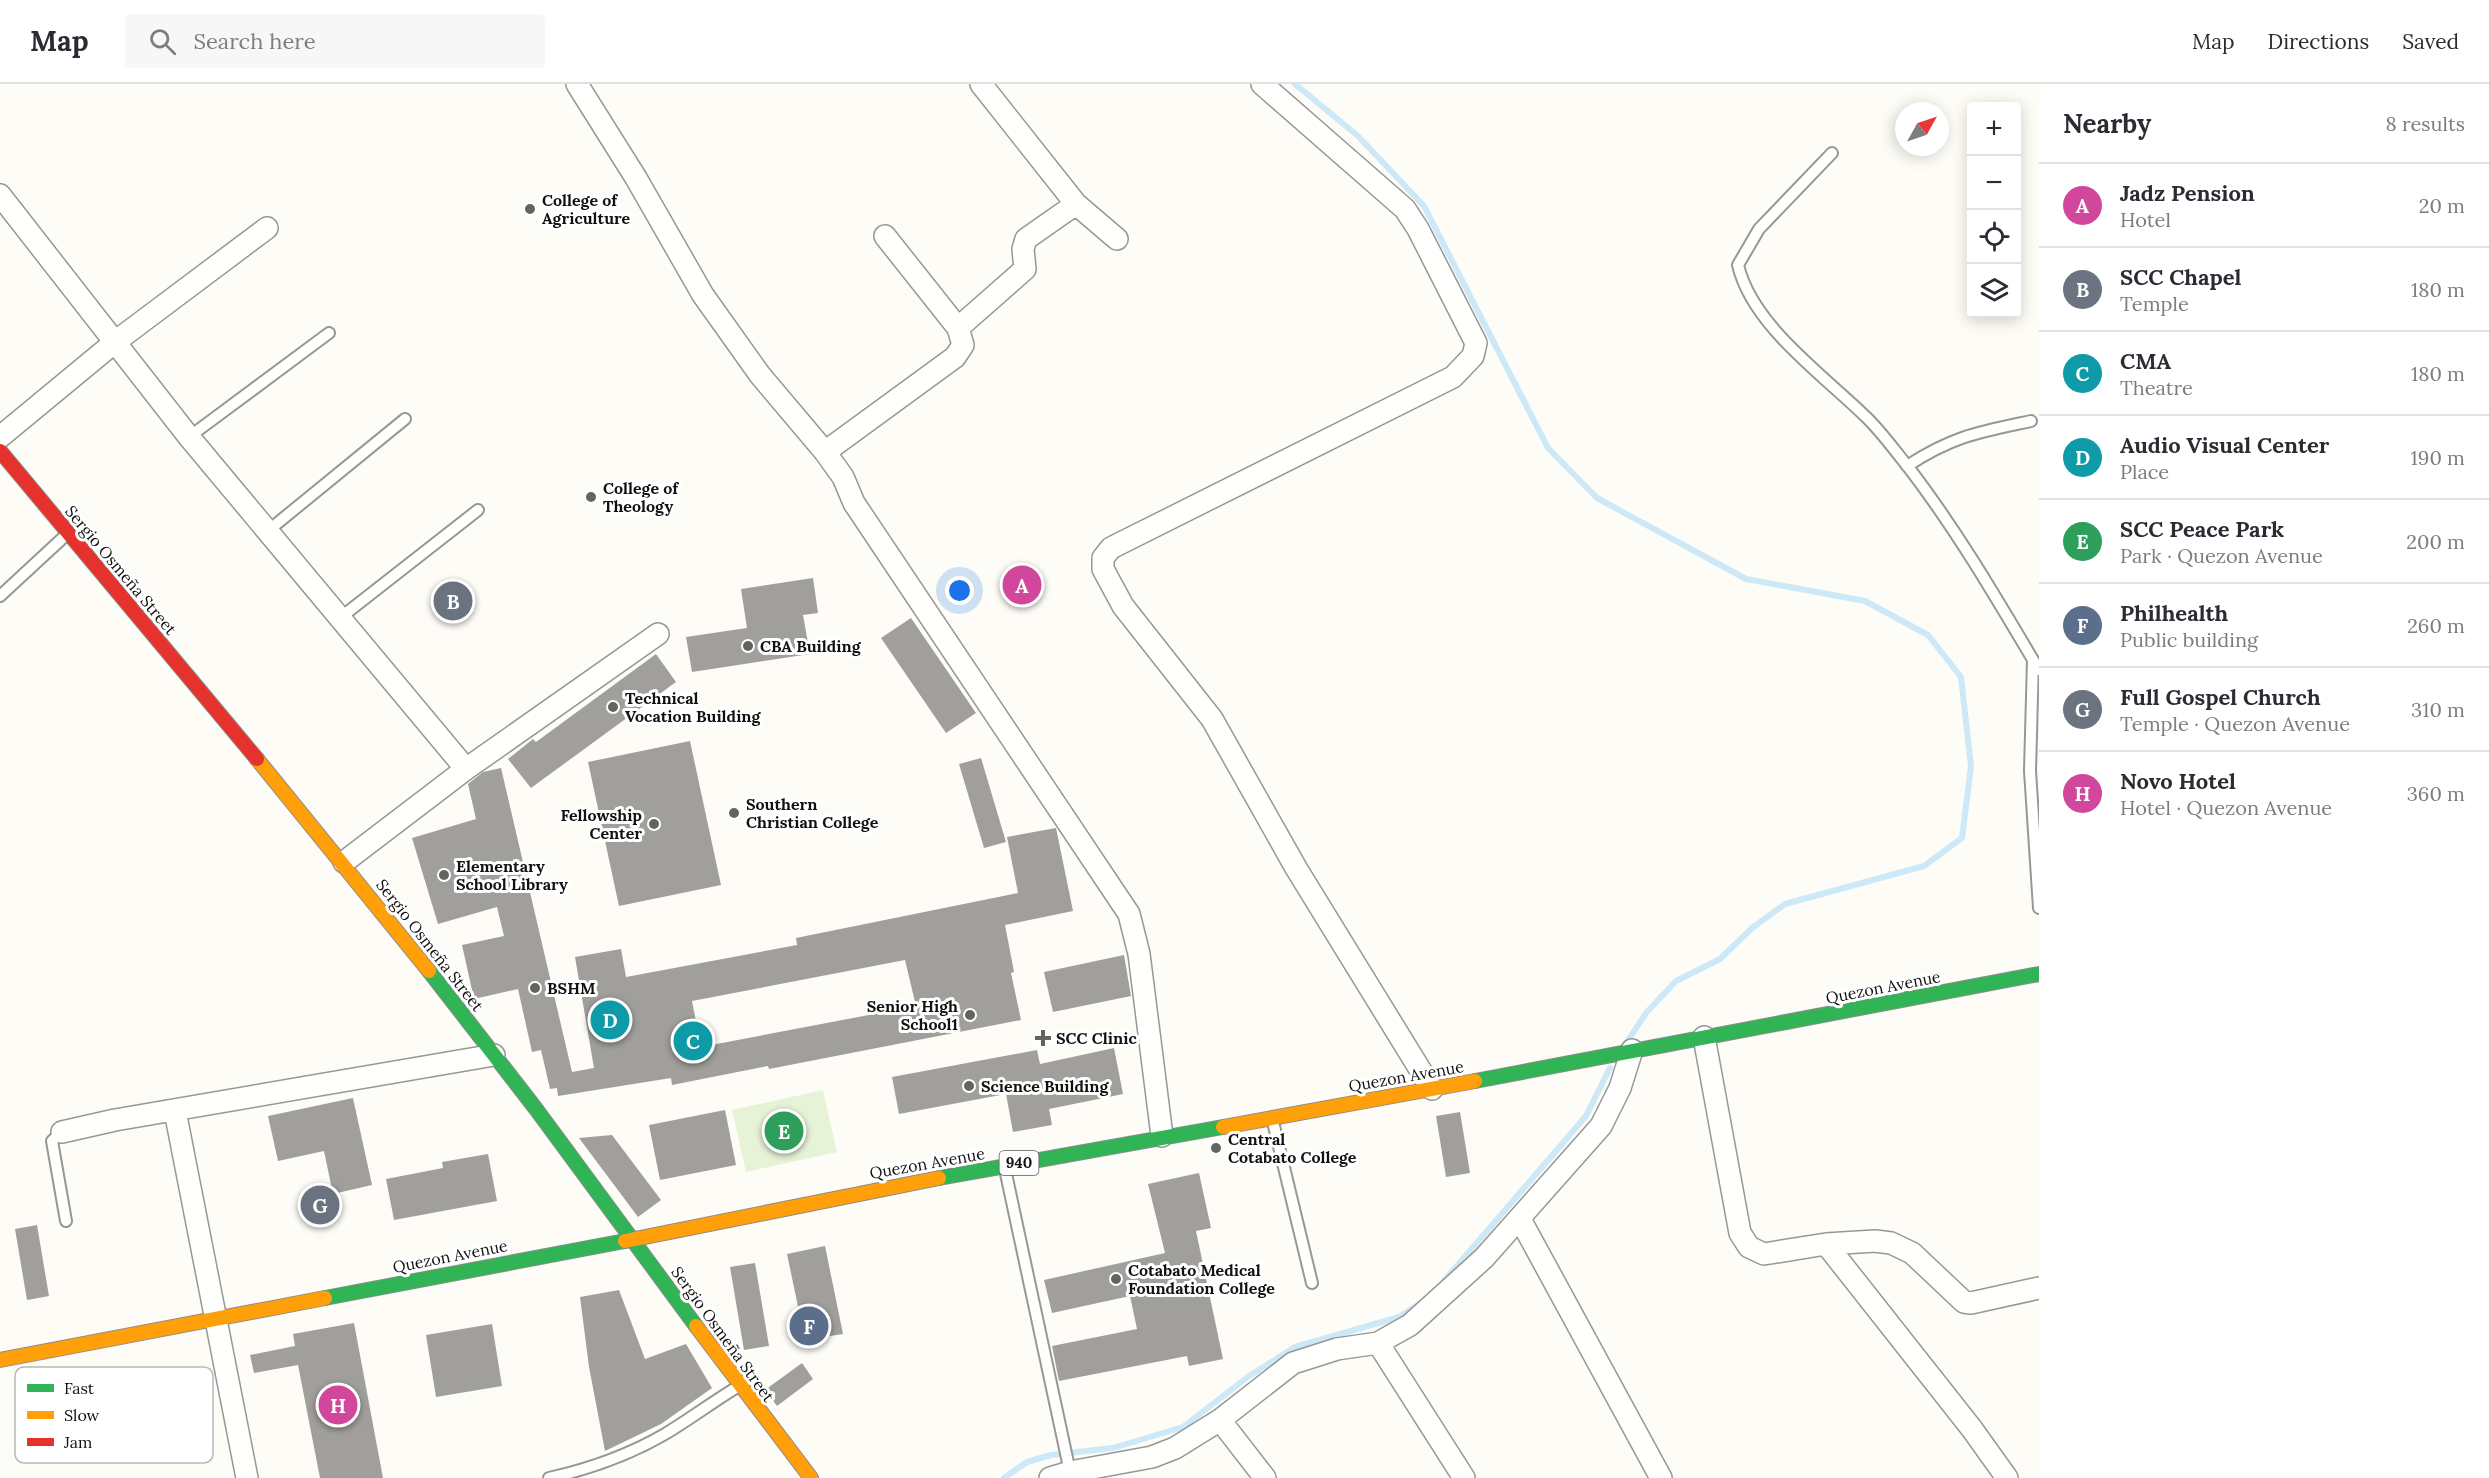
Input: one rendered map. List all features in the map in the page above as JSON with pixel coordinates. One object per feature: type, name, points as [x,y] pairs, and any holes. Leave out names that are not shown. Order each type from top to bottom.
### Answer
[{"type":"main road","name":"Sergio Osmeña Street","points":[[0,451],[344,862],[634,1239],[739,1386],[811,1478]]},
{"type":"main road","name":"Quezon Avenue","points":[[0,1360],[634,1239],[868,1191],[1271,1116],[1432,1089],[2039,974]]},
{"type":"street","points":[[577,84],[636,178],[703,295],[760,375],[825,452],[843,477],[854,503],[1129,914],[1139,954],[1162,1136]]},
{"type":"street","points":[[981,84],[1076,204],[1117,239]]},
{"type":"street","points":[[1262,84],[1405,209],[1418,229],[1476,343],[1473,356],[1453,377],[1111,548],[1103,558],[1102,569],[1123,606],[1212,720],[1296,868],[1432,1089]]},
{"type":"street","points":[[0,195],[189,437],[269,530],[466,769]]},
{"type":"street","points":[[958,328],[1025,268],[1023,249],[1026,238],[1076,204]]},
{"type":"street","points":[[0,437],[115,342],[267,228]]},
{"type":"street","points":[[825,452],[955,357],[963,345],[958,328],[885,236]]},
{"type":"street","points":[[344,862],[466,769],[658,634]]},
{"type":"street","points":[[1704,1037],[1740,1233],[1749,1247],[1764,1254],[1826,1244],[1875,1241],[1902,1247],[1912,1253],[1964,1302],[2039,1288]]},
{"type":"street","points":[[1062,1470],[1152,1456],[1184,1443],[1220,1420],[1293,1363],[1337,1349],[1378,1343],[1410,1325],[1484,1258],[1601,1126],[1620,1088],[1632,1050]]},
{"type":"street","points":[[62,1132],[94,1124],[494,1055]]},
{"type":"street","points":[[175,1111],[247,1478]]},
{"type":"street","points":[[1520,1219],[1661,1478]]},
{"type":"street","points":[[1826,1244],[1972,1429],[2007,1478]]},
{"type":"street","points":[[1378,1343],[1464,1478]]},
{"type":"street","points":[[1220,1420],[1266,1478]]},
{"type":"lane","points":[[1832,153],[1759,229],[1738,265],[1742,283],[1763,315],[1802,357],[1868,418],[1907,466],[1948,520],[2039,670]]},
{"type":"lane","points":[[189,437],[329,333]]},
{"type":"lane","points":[[269,530],[405,419]]},
{"type":"lane","points":[[1907,466],[1957,438],[2031,421]]},
{"type":"lane","points":[[340,618],[478,510]]},
{"type":"lane","points":[[0,596],[68,532]]},
{"type":"lane","points":[[2033,660],[2039,908]]},
{"type":"lane","points":[[1271,1116],[1312,1283]]},
{"type":"lane","points":[[62,1132],[52,1141],[66,1221]]},
{"type":"lane","points":[[1005,1166],[1064,1446],[1062,1470]]},
{"type":"lane","points":[[549,1478],[585,1470],[665,1434],[739,1386]]},
{"type":"green space","points":[[823,1090],[837,1152],[746,1172],[732,1110]]},
{"type":"building","name":"CBA Building","points":[[813,578],[818,613],[803,615],[810,654],[692,672],[686,637],[747,628],[741,589]]},
{"type":"building","points":[[911,618],[976,713],[946,733],[881,638]]},
{"type":"building","name":"Technical Vocation Building","points":[[656,654],[676,682],[531,788],[508,759],[533,739],[536,742]]},
{"type":"building","name":"Fellowship Center","points":[[690,741],[721,885],[619,906],[588,762]]},
{"type":"building","points":[[981,758],[1006,842],[984,848],[959,764]]},
{"type":"building","points":[[501,768],[572,1072],[594,1068],[575,957],[621,949],[626,977],[797,945],[796,938],[1018,893],[1007,837],[1056,828],[1073,911],[1005,925],[1014,972],[1011,973],[1021,1020],[769,1069],[768,1066],[672,1085],[671,1078],[558,1096],[557,1088],[550,1089],[541,1050],[532,1052],[518,989],[474,999],[462,945],[504,936],[497,907],[438,924],[412,838],[476,819],[468,784],[483,772]],"holes":[[[905,960],[916,1006],[701,1047],[692,1001]]]},
{"type":"building","points":[[1124,955],[1131,996],[1053,1012],[1044,972]]},
{"type":"building","name":"Science Building","points":[[1114,1048],[1123,1094],[1049,1109],[1052,1125],[1013,1132],[1006,1094],[899,1114],[892,1077],[1037,1050],[1040,1064]]},
{"type":"building","points":[[353,1098],[372,1185],[333,1194],[324,1151],[278,1161],[268,1116]]},
{"type":"building","points":[[725,1110],[736,1165],[660,1180],[649,1125]]},
{"type":"building","points":[[1460,1112],[1470,1173],[1446,1177],[1436,1116]]},
{"type":"building","points":[[612,1135],[661,1200],[638,1217],[579,1138]]},
{"type":"building","points":[[488,1154],[497,1201],[394,1220],[386,1179],[443,1168],[442,1162]]},
{"type":"building","points":[[1199,1173],[1211,1228],[1196,1231],[1223,1359],[1189,1366],[1187,1356],[1059,1381],[1052,1346],[1137,1329],[1130,1296],[1052,1313],[1044,1280],[1165,1253],[1148,1184]]},
{"type":"building","points":[[37,1225],[49,1296],[27,1300],[15,1229]]},
{"type":"building","points":[[825,1246],[843,1334],[805,1340],[787,1254]]},
{"type":"building","points":[[755,1263],[769,1346],[744,1350],[730,1267]]},
{"type":"building","points":[[619,1290],[645,1359],[686,1344],[712,1388],[661,1424],[605,1451],[589,1367],[580,1297]]},
{"type":"building","points":[[354,1323],[383,1478],[320,1478],[298,1365],[254,1373],[250,1355],[295,1346],[293,1334]]},
{"type":"building","points":[[492,1324],[502,1386],[436,1397],[426,1335]]},
{"type":"building","points":[[802,1363],[813,1379],[777,1406],[765,1390]]},
{"type":"waterway","points":[[1295,84],[1358,136],[1424,206],[1548,448],[1597,498],[1746,579],[1865,601],[1928,635],[1961,677],[1971,766],[1962,838],[1924,866],[1785,904],[1752,928],[1720,959],[1676,981],[1646,1013],[1629,1039]]},
{"type":"waterway","points":[[1444,1281],[1586,1116],[1610,1068]]},
{"type":"waterway","points":[[1004,1478],[1027,1462],[1051,1455],[1113,1448],[1183,1427],[1249,1376],[1295,1347],[1399,1317],[1419,1304]]},
{"type":"traffic: fast","points":[[429,971],[536,1109],[696,1326]]},
{"type":"traffic: fast","points":[[1475,1081],[2039,974]]},
{"type":"traffic: fast","points":[[939,1178],[1223,1127]]},
{"type":"traffic: fast","points":[[325,1298],[625,1241]]},
{"type":"traffic: slow","points":[[257,759],[429,971]]},
{"type":"traffic: slow","points":[[1223,1127],[1475,1081]]},
{"type":"traffic: slow","points":[[625,1241],[939,1178]]},
{"type":"traffic: slow","points":[[0,1360],[325,1298]]},
{"type":"traffic: slow","points":[[696,1326],[811,1478]]},
{"type":"traffic: jam","points":[[0,451],[257,759]]},
{"type":"place","name":"College of Agriculture","points":[[530,209]]},
{"type":"place","name":"College of Theology","points":[[591,497]]},
{"type":"place","name":"Jadz Pension","points":[[1022,585]]},
{"type":"place","name":"SCC Chapel","points":[[453,601]]},
{"type":"place","name":"CBA Building","points":[[748,646]]},
{"type":"place","name":"Technical Vocation Building","points":[[613,707]]},
{"type":"place","name":"Southern Christian College","points":[[734,813]]},
{"type":"place","name":"Fellowship Center","points":[[654,824]]},
{"type":"place","name":"Elementary School Library","points":[[444,875]]},
{"type":"place","name":"BSHM","points":[[535,988]]},
{"type":"place","name":"Senior High School1","points":[[970,1015]]},
{"type":"place","name":"Audio Visual Center","points":[[610,1020]]},
{"type":"place","name":"SCC Clinic","points":[[1043,1038]]},
{"type":"place","name":"CMA","points":[[693,1041]]},
{"type":"place","name":"Science Building","points":[[969,1086]]},
{"type":"place","name":"SCC Peace Park","points":[[784,1131]]},
{"type":"place","name":"Central Cotabato College","points":[[1216,1148]]},
{"type":"place","name":"Full Gospel Church","points":[[320,1205]]},
{"type":"place","name":"Cotabato Medical Foundation College","points":[[1116,1279]]},
{"type":"place","name":"Philhealth","points":[[809,1326]]},
{"type":"place","name":"Novo Hotel","points":[[338,1405]]}]
